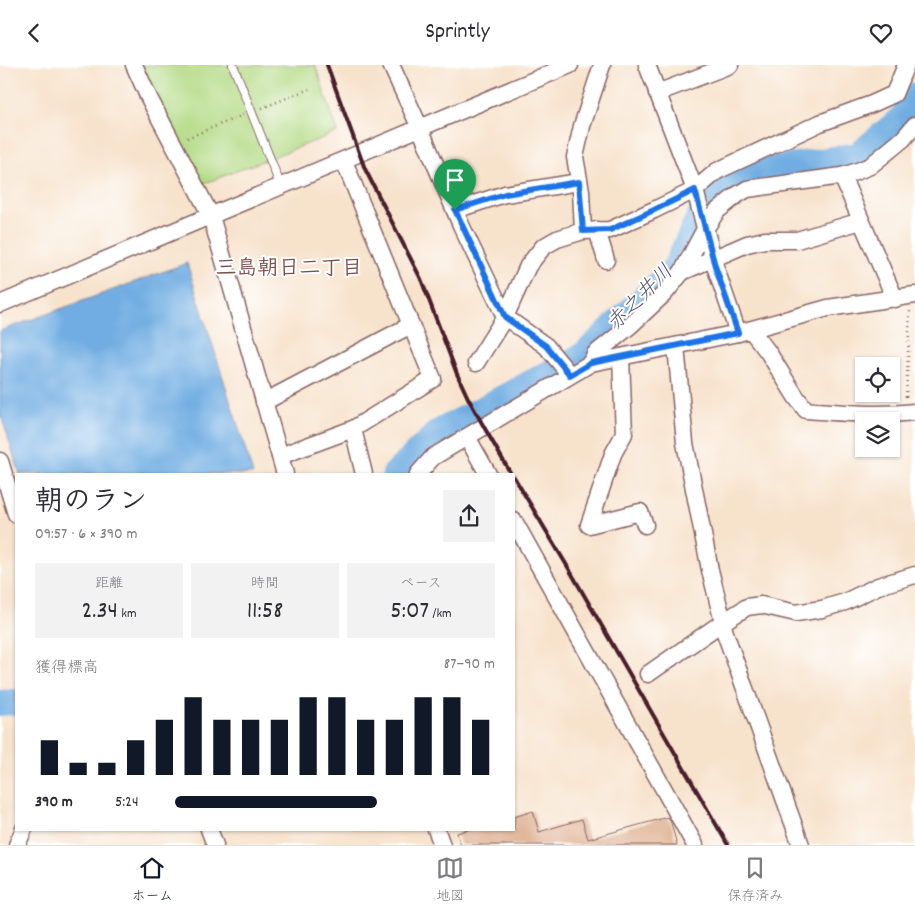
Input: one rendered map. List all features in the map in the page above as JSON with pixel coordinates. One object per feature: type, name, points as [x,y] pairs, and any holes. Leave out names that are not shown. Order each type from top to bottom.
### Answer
[{"type":"street","points":[[134,65],[149,98],[211,216],[284,473]]},
{"type":"street","points":[[391,65],[505,317],[546,346],[568,373]]},
{"type":"street","points":[[0,304],[570,65]]},
{"type":"street","points":[[602,65],[582,126],[575,157],[590,231],[606,260]]},
{"type":"street","points":[[647,65],[696,197],[713,259],[744,332],[768,352],[806,410],[834,413],[882,414],[910,412]]},
{"type":"street","points":[[657,93],[730,65]]},
{"type":"street","points":[[476,363],[505,317],[528,266],[543,247],[557,239],[590,231],[610,230],[654,210],[696,197],[718,171],[820,123],[894,94],[906,65]]},
{"type":"street","points":[[591,363],[595,354],[631,325],[665,293],[682,272],[704,226],[717,211],[737,195],[747,189],[842,176],[855,172],[870,166],[903,139],[915,125]]},
{"type":"street","points":[[280,456],[353,429],[433,379],[344,161]]},
{"type":"street","points":[[419,473],[433,457],[568,373],[591,363],[744,332],[828,308],[907,297],[861,221],[842,176]]},
{"type":"street","points":[[455,210],[505,194],[579,182]]},
{"type":"street","points":[[682,272],[747,244],[765,240],[797,240],[861,221]]},
{"type":"street","points":[[264,402],[411,325]]},
{"type":"street","points":[[676,346],[685,443],[724,630],[801,845]]},
{"type":"street","points":[[621,357],[624,434],[613,454],[589,525],[640,512],[645,525]]},
{"type":"street","points":[[353,429],[364,473]]},
{"type":"street","points":[[467,437],[487,473]]},
{"type":"street","points":[[0,461],[15,510]]},
{"type":"street","points":[[515,523],[695,845]]},
{"type":"street","points":[[648,674],[746,607],[761,605],[796,613],[822,609],[845,602],[878,586],[915,575]]},
{"type":"street","points":[[17,845],[23,831]]},
{"type":"street","points":[[210,831],[215,845]]},
{"type":"street","points":[[437,831],[442,845]]},
{"type":"lane","points":[[233,65],[281,187]]},
{"type":"path","points":[[907,297],[910,412]]},
{"type":"green space","points":[[141,65],[315,65],[338,132],[200,185]]},
{"type":"water","points":[[187,263],[253,473],[20,473],[0,413],[0,331]]},
{"type":"building","points":[[533,811],[539,832],[582,819],[588,839],[668,817],[677,845],[461,845],[457,833],[464,831],[515,831],[515,817]]},
{"type":"waterway","name":"赤之井川","points":[[396,473],[437,433],[585,354],[675,268],[705,204],[728,183],[758,171],[858,155],[902,118],[915,95]]},
{"type":"waterway","name":"赤之井川","points":[[0,703],[15,702]]},
{"type":"railway","points":[[327,65],[365,169],[421,279],[457,374],[468,398],[510,473]]},
{"type":"railway","points":[[515,479],[728,845]]},
{"type":"district","name":"三島朝日二丁目","points":[[289,270]]},
{"type":"route","points":[[579,182],[583,231],[610,230],[695,190],[715,266],[738,333],[591,363],[570,375],[546,346],[505,317],[455,210],[505,194],[579,182]]}]
